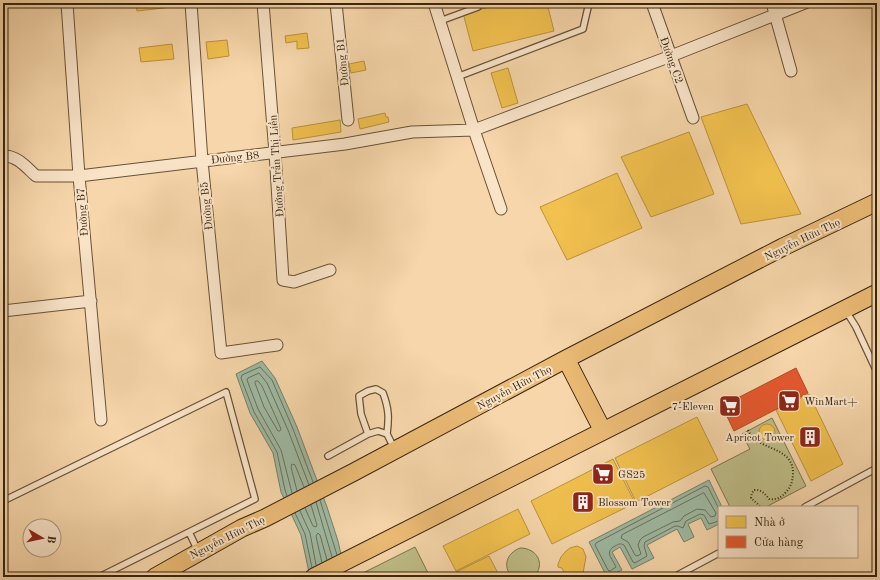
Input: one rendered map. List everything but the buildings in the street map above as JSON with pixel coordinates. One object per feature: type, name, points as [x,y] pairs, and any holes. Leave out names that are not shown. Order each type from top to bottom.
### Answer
[{"type":"main road","name":"Nguyễn Hữu Thọ","points":[[155,577],[242,528],[265,518],[354,472],[566,359],[783,248],[877,202]]},
{"type":"main road","points":[[314,577],[877,293]]},
{"type":"main road","points":[[566,359],[603,431]]},
{"type":"street","name":"Đường B7","points":[[67,3],[79,176],[101,420]]},
{"type":"street","name":"Đường B5","points":[[191,3],[202,161],[221,353],[277,345]]},
{"type":"street","name":"Đường Trần Thị Liền","points":[[263,3],[276,153],[283,280],[294,282],[330,270]]},
{"type":"street","name":"Đường B1","points":[[336,3],[348,120]]},
{"type":"street","points":[[434,3],[474,130],[501,209]]},
{"type":"street","name":"Đường C2","points":[[652,3],[693,118]]},
{"type":"street","points":[[772,3],[791,71]]},
{"type":"street","name":"Đường B8","points":[[3,156],[8,156],[21,161],[36,176],[79,176],[346,144],[412,132],[474,130],[671,56],[805,3]]},
{"type":"street","points":[[3,311],[91,301]]},
{"type":"lane","points":[[457,77],[583,29],[588,3]]},
{"type":"lane","points":[[440,21],[478,6]]},
{"type":"lane","points":[[845,309],[856,327],[877,372]]},
{"type":"lane","points":[[368,434],[361,414],[359,396],[376,389],[383,393],[388,406],[389,418],[387,434],[395,450]]},
{"type":"lane","points":[[3,501],[226,392],[255,499],[99,577]]},
{"type":"lane","points":[[328,456],[368,434],[378,431],[387,434]]},
{"type":"lane","points":[[807,506],[877,468]]},
{"type":"lane","points":[[189,532],[198,552]]},
{"type":"lane","points":[[674,577],[718,555]]},
{"type":"path","points":[[748,430],[755,440],[785,455],[793,469],[792,483],[788,489],[775,500],[769,499],[758,490],[754,490],[751,498],[760,506]]},
{"type":"shaded area","points":[[772,418],[806,486],[768,506],[730,506],[711,469],[750,449],[742,434]]},
{"type":"shaded area","points":[[415,547],[430,577],[357,577],[357,576]]},
{"type":"shaded area","points":[[520,548],[531,551],[538,558],[538,572],[534,577],[512,577],[507,569],[507,560],[509,556]]},
{"type":"water","points":[[262,361],[275,378],[297,427],[327,507],[338,541],[346,577],[310,577],[301,535],[281,492],[273,453],[250,413],[236,374]]},
{"type":"water","points":[[709,480],[722,506],[718,506],[718,524],[707,530],[701,518],[688,524],[694,537],[684,542],[677,529],[647,545],[654,558],[632,569],[620,547],[612,552],[622,570],[607,577],[589,542]]},
{"type":"place","name":"WinMart+","points":[[789,401]]},
{"type":"place","name":"7-Eleven","points":[[730,406]]},
{"type":"place","name":"Apricot Tower","points":[[810,437]]},
{"type":"place","name":"GS25","points":[[603,474]]},
{"type":"place","name":"Blossom Tower","points":[[583,502]]}]
